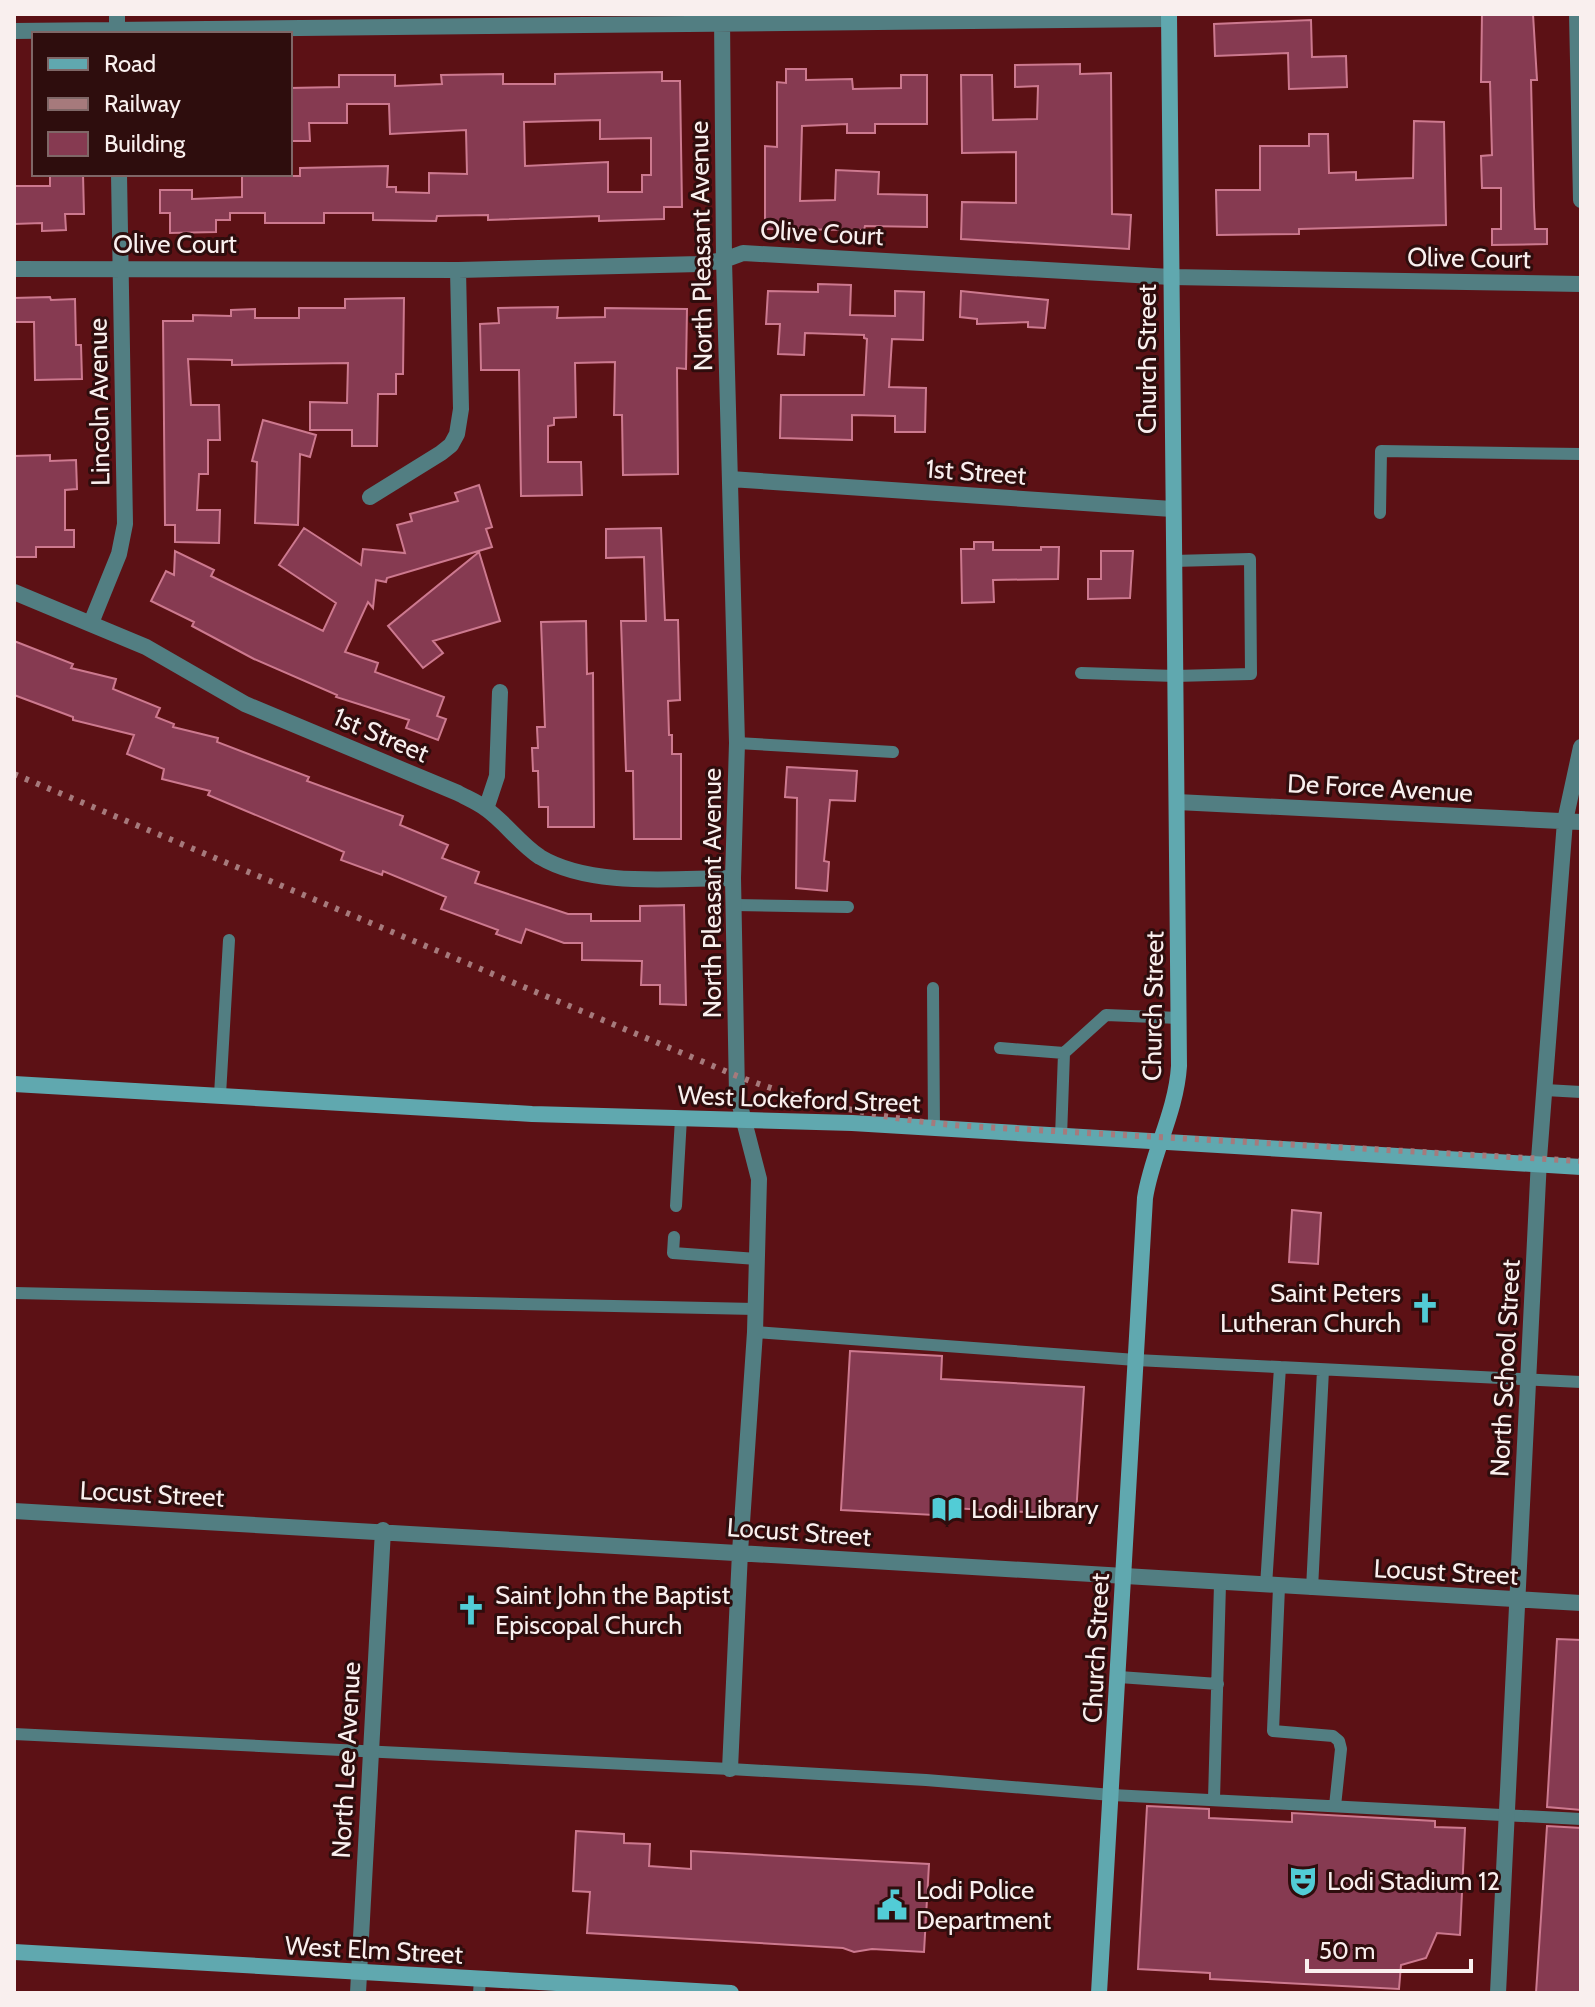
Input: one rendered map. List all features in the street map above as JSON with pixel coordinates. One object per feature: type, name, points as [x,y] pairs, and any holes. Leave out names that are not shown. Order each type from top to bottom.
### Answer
[{"type":"street","points":[[1579,15],[1581,200]]},
{"type":"street","points":[[14,31],[117,26],[1169,16]]},
{"type":"street","name":"Church Street","points":[[1099,1993],[1145,1198],[1177,1094],[1179,1018],[1169,16]]},
{"type":"street","name":"North Pleasant Avenue","points":[[722,19],[724,260],[737,743],[733,878],[737,1094],[759,1179],[755,1332],[740,1552],[730,1769]]},
{"type":"street","name":"Lincoln Avenue","points":[[91,623],[119,554],[125,524],[119,176]]},
{"type":"street","name":"Olive Court","points":[[14,269],[458,270],[700,264],[743,253],[1171,277],[1581,284]]},
{"type":"street","points":[[370,497],[441,453],[451,445],[457,434],[461,409],[458,270]]},
{"type":"street","name":"1st Street","points":[[730,479],[1172,509]]},
{"type":"street","name":"1st Street","points":[[14,592],[146,647],[245,704],[458,793],[486,809],[513,836],[541,857],[597,877],[733,878]]},
{"type":"street","points":[[486,809],[497,776],[500,692]]},
{"type":"street","name":"North School Street","points":[[1498,1993],[1539,1164],[1581,747]]},
{"type":"street","name":"De Force Avenue","points":[[1177,802],[1573,821]]},
{"type":"street","name":"West Lockeford Street","points":[[14,1084],[532,1114],[852,1123],[1581,1167]]},
{"type":"street","name":"Locust Street","points":[[14,1511],[383,1530],[1220,1584],[1581,1603]]},
{"type":"street","name":"North Lee Avenue","points":[[358,1993],[383,1530]]},
{"type":"street","name":"West Elm Street","points":[[14,1952],[359,1973],[479,1986],[731,1993]]},
{"type":"lane","points":[[1380,513],[1381,451],[1581,454]]},
{"type":"lane","points":[[1081,673],[1175,676],[1251,674],[1250,559],[1173,561]]},
{"type":"lane","points":[[737,743],[893,752]]},
{"type":"lane","points":[[734,905],[848,907]]},
{"type":"lane","points":[[220,1095],[229,940]]},
{"type":"lane","points":[[933,988],[934,1129]]},
{"type":"lane","points":[[1061,1137],[1064,1053],[1106,1015],[1179,1018]]},
{"type":"lane","points":[[1000,1048],[1064,1053]]},
{"type":"lane","points":[[1545,1090],[1581,1092]]},
{"type":"lane","points":[[676,1206],[681,1118]]},
{"type":"lane","points":[[674,1237],[673,1253],[757,1259]]},
{"type":"lane","points":[[14,1293],[755,1309]]},
{"type":"lane","points":[[755,1332],[1136,1360],[1581,1382]]},
{"type":"lane","points":[[1280,1367],[1272,1587],[1273,1731],[1333,1736],[1339,1741],[1341,1749],[1335,1806]]},
{"type":"lane","points":[[1312,1589],[1323,1370]]},
{"type":"lane","points":[[1214,1799],[1220,1584]]},
{"type":"lane","points":[[1119,1677],[1218,1684]]},
{"type":"lane","points":[[14,1734],[730,1769],[1112,1795],[1581,1819]]},
{"type":"building","points":[[1482,14],[1533,14],[1537,80],[1531,80],[1535,229],[1547,229],[1547,244],[1492,245],[1492,229],[1501,229],[1501,188],[1482,188],[1481,156],[1492,155],[1490,82],[1481,82]]},
{"type":"building","points":[[1311,20],[1312,57],[1346,56],[1347,87],[1289,89],[1288,53],[1215,56],[1214,24]]},
{"type":"building","points":[[1080,64],[1080,74],[1111,73],[1112,214],[1131,215],[1129,249],[961,239],[962,202],[1016,203],[1016,152],[962,153],[961,75],[992,75],[993,120],[1037,119],[1038,86],[1015,87],[1015,65]]},
{"type":"building","points":[[786,69],[806,69],[806,80],[852,79],[853,89],[901,88],[901,75],[927,75],[927,124],[875,124],[875,133],[847,133],[847,124],[802,126],[800,201],[835,200],[836,170],[879,172],[878,194],[927,195],[927,227],[765,229],[765,146],[777,147],[777,82],[786,83]]},
{"type":"building","points":[[662,72],[662,81],[680,81],[682,207],[664,207],[664,219],[599,221],[599,216],[488,220],[488,215],[437,216],[436,221],[373,220],[373,213],[324,213],[324,223],[265,223],[265,213],[230,213],[230,220],[216,220],[216,232],[170,233],[170,213],[160,213],[160,190],[192,190],[192,199],[242,197],[242,176],[300,176],[300,168],[388,166],[387,187],[396,187],[396,192],[429,193],[429,173],[467,174],[466,130],[390,134],[389,104],[347,104],[347,123],[309,123],[310,141],[292,141],[292,88],[339,87],[339,75],[395,75],[395,86],[442,84],[441,75],[503,74],[503,84],[555,84],[555,74]],"holes":[[[600,120],[600,139],[651,138],[651,175],[642,175],[642,192],[608,192],[608,162],[525,166],[524,122]]]},
{"type":"building","points":[[1414,121],[1444,122],[1446,225],[1299,229],[1299,234],[1217,235],[1216,190],[1260,190],[1260,146],[1309,146],[1309,134],[1328,134],[1329,173],[1356,172],[1356,180],[1413,178]]},
{"type":"building","points":[[50,176],[83,176],[84,214],[65,214],[66,230],[42,231],[42,223],[14,224],[14,186],[50,186]]},
{"type":"building","points":[[818,284],[851,285],[850,315],[895,316],[895,291],[924,292],[923,340],[892,339],[889,387],[926,388],[925,432],[895,432],[895,416],[852,415],[852,440],[780,438],[781,395],[864,395],[867,339],[864,335],[805,333],[804,355],[778,354],[780,324],[766,324],[768,291],[818,292]]},
{"type":"building","points":[[961,291],[1048,300],[1045,328],[1028,327],[1028,322],[977,324],[977,319],[960,317]]},
{"type":"building","points":[[50,297],[51,300],[75,299],[76,345],[81,345],[82,379],[35,380],[34,322],[14,322],[14,298]]},
{"type":"building","points":[[404,298],[403,374],[396,374],[396,394],[378,394],[377,446],[352,446],[352,430],[310,430],[310,402],[347,403],[348,363],[232,365],[232,360],[188,359],[191,405],[219,405],[220,440],[208,440],[208,474],[199,474],[197,510],[220,510],[219,543],[175,542],[175,525],[165,525],[163,321],[193,321],[193,315],[231,316],[231,310],[255,309],[255,318],[299,318],[299,308],[345,308],[345,299]]},
{"type":"building","points":[[558,307],[557,318],[605,317],[605,308],[687,309],[686,369],[677,368],[678,474],[623,475],[622,415],[614,415],[615,362],[575,363],[576,417],[554,418],[554,425],[548,426],[548,462],[581,462],[582,495],[521,496],[519,370],[481,370],[480,324],[499,323],[498,308]]},
{"type":"building","points":[[263,420],[316,435],[310,457],[300,454],[298,525],[255,523],[257,462],[252,461]]},
{"type":"building","points":[[50,455],[50,461],[76,460],[77,489],[65,490],[65,530],[74,530],[74,547],[36,547],[36,557],[14,557],[14,456]]},
{"type":"building","points":[[479,485],[492,527],[486,529],[492,547],[387,578],[386,582],[376,580],[373,608],[368,602],[345,652],[378,663],[375,672],[444,697],[437,716],[446,719],[438,740],[406,728],[409,720],[336,697],[254,659],[192,626],[194,622],[151,601],[166,571],[174,575],[175,551],[214,570],[211,576],[323,631],[336,603],[279,565],[304,528],[361,565],[363,549],[405,553],[397,525],[412,521],[410,514],[458,501],[455,493]]},
{"type":"building","points":[[661,528],[665,620],[678,620],[680,700],[668,701],[672,754],[681,754],[681,839],[634,839],[633,771],[626,771],[621,621],[646,621],[644,557],[606,558],[606,529]]},
{"type":"building","points":[[974,542],[993,542],[993,550],[1059,547],[1058,579],[993,580],[994,602],[962,603],[961,549],[974,549]]},
{"type":"building","points":[[1101,551],[1133,551],[1130,598],[1088,599],[1088,579],[1101,579]]},
{"type":"building","points":[[479,552],[500,621],[433,641],[443,653],[423,668],[388,626]]},
{"type":"building","points":[[586,621],[587,674],[593,673],[594,827],[548,827],[548,807],[539,807],[538,771],[533,771],[532,748],[538,748],[537,727],[545,727],[541,622]]},
{"type":"building","points":[[14,641],[73,664],[71,668],[116,679],[113,689],[160,708],[156,717],[174,724],[173,727],[218,738],[217,742],[309,777],[307,781],[403,816],[400,825],[448,845],[442,858],[479,872],[475,883],[568,914],[591,914],[591,921],[640,921],[640,906],[684,905],[686,1005],[660,1004],[660,985],[641,985],[642,961],[582,960],[582,943],[564,943],[526,929],[521,943],[496,934],[498,930],[441,909],[446,897],[383,871],[382,875],[341,860],[344,852],[208,795],[210,791],[162,779],[164,769],[127,754],[134,735],[73,720],[73,717],[14,695]]},
{"type":"building","points":[[787,767],[857,771],[855,801],[830,800],[824,861],[829,862],[827,891],[796,888],[797,798],[785,797]]},
{"type":"building","points":[[1292,1210],[1321,1213],[1318,1264],[1289,1262]]},
{"type":"building","points":[[850,1351],[942,1356],[941,1379],[1084,1387],[1076,1515],[934,1507],[934,1515],[841,1510]]},
{"type":"building","points":[[1557,1639],[1581,1640],[1581,1810],[1547,1807]]},
{"type":"building","name":"Lodi Stadium 12","points":[[1147,1806],[1209,1809],[1209,1818],[1292,1822],[1292,1813],[1435,1821],[1435,1827],[1465,1828],[1460,1935],[1437,1933],[1426,1958],[1401,1965],[1399,1989],[1210,1979],[1210,1973],[1138,1969]]},
{"type":"building","points":[[1547,1826],[1581,1828],[1581,1993],[1536,1993]]},
{"type":"building","points":[[576,1831],[624,1834],[624,1843],[650,1844],[649,1866],[691,1869],[691,1851],[929,1864],[924,1952],[872,1949],[854,1952],[843,1948],[587,1933],[590,1892],[573,1891]]},
{"type":"railway","points":[[14,774],[737,1076],[821,1103],[906,1120],[965,1126],[1581,1161]]},
{"type":"place","name":"Saint Peters Lutheran Church","points":[[1425,1308]]},
{"type":"place","name":"Lodi Library","points":[[947,1509]]},
{"type":"place","name":"Saint John the Baptist Episcopal Church","points":[[471,1610]]},
{"type":"place","name":"Lodi Stadium 12","points":[[1303,1881]]},
{"type":"place","name":"Lodi Police Department","points":[[892,1905]]}]
